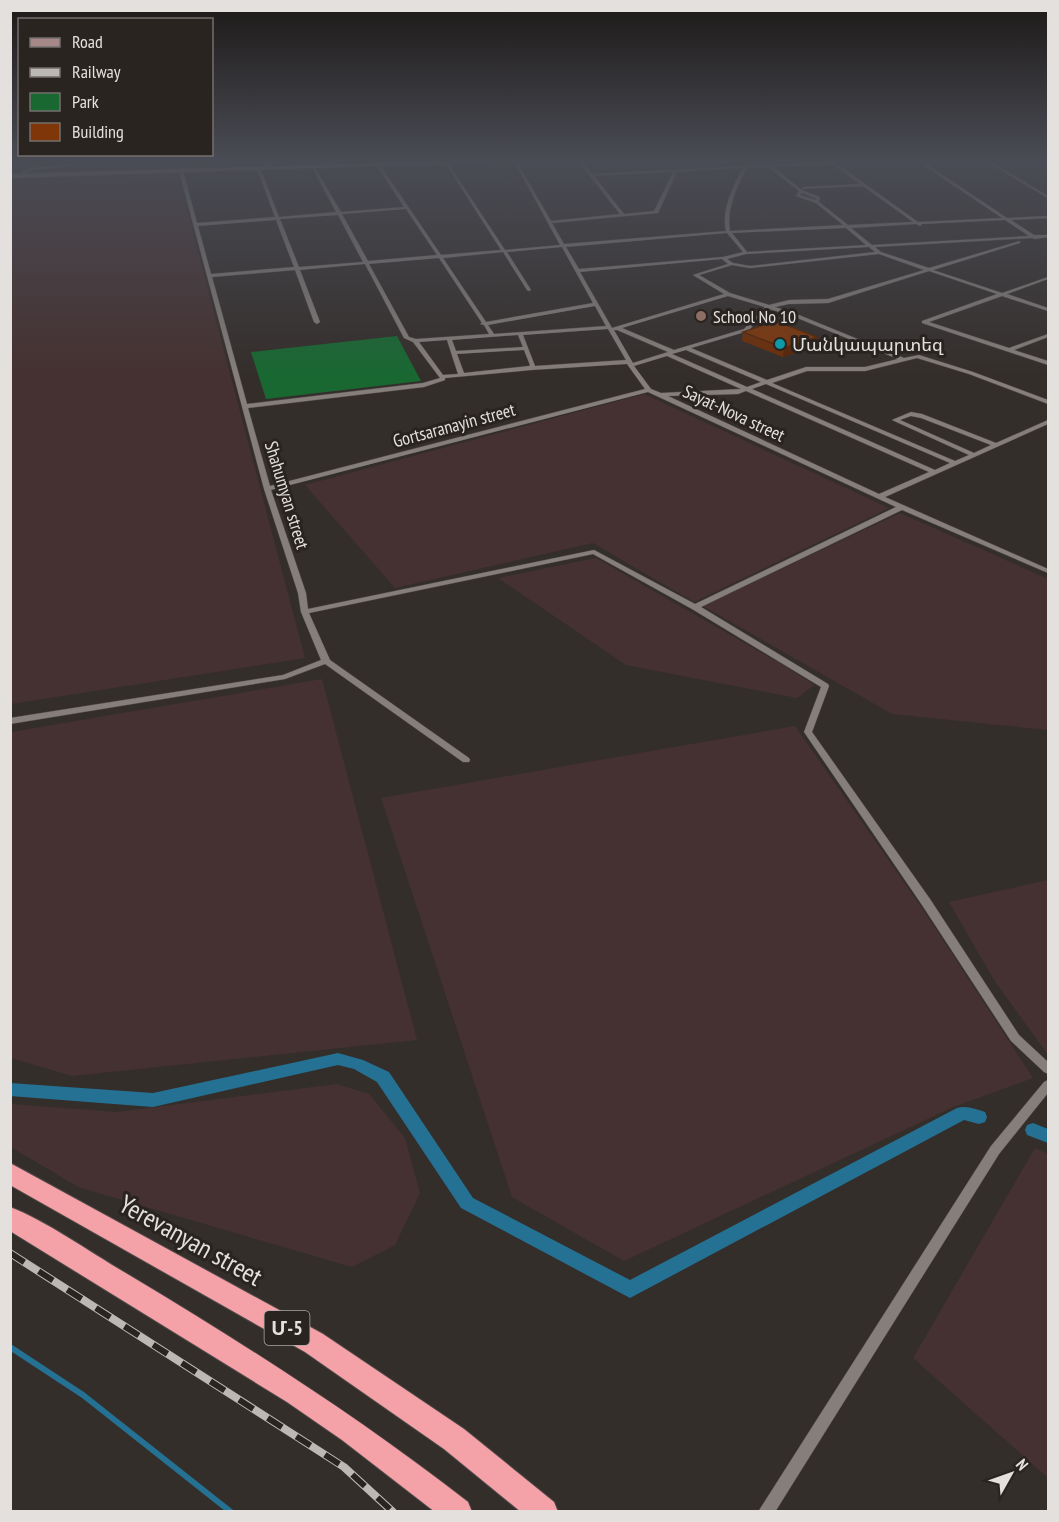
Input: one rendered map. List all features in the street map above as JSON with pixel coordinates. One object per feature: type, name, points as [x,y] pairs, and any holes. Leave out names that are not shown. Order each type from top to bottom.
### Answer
[{"type":"highway","name":"Yerevanyan street","points":[[10,1173],[314,1343],[454,1439],[544,1512]]},
{"type":"highway","name":"Մ-5","points":[[10,1218],[283,1383],[421,1481],[458,1512]]},
{"type":"street","name":"Shahumyan street","points":[[197,232],[247,406],[267,489],[302,593],[305,612],[326,661]]},
{"type":"street","points":[[282,232],[317,322]]},
{"type":"street","points":[[350,232],[407,338],[415,341],[492,334],[612,328],[728,294]]},
{"type":"street","points":[[421,232],[492,334]]},
{"type":"street","points":[[492,232],[529,290]]},
{"type":"street","name":"Sayat-Nova street","points":[[556,232],[595,304],[612,328],[630,364],[649,390],[879,497],[1048,571]]},
{"type":"street","points":[[209,276],[728,232]]},
{"type":"street","points":[[728,232],[746,253]]},
{"type":"street","points":[[854,232],[879,253],[1048,310]]},
{"type":"street","points":[[1024,232],[1048,242]]},
{"type":"street","points":[[578,271],[723,258],[746,253],[868,244],[1048,236]]},
{"type":"street","points":[[247,406],[424,385],[461,374],[531,368],[630,364],[746,330],[768,307],[789,302],[828,301],[1034,238]]},
{"type":"street","points":[[723,258],[732,264],[750,267],[879,253]]},
{"type":"street","points":[[732,264],[695,275],[728,294],[905,360]]},
{"type":"street","points":[[1048,278],[924,322],[1048,363]]},
{"type":"street","points":[[483,324],[595,304]]},
{"type":"street","points":[[612,328],[934,472]]},
{"type":"street","points":[[520,333],[533,365],[531,368]]},
{"type":"street","points":[[1009,350],[1048,335]]},
{"type":"street","points":[[448,338],[461,374]]},
{"type":"street","points":[[415,341],[442,378]]},
{"type":"street","points":[[454,353],[526,348]]},
{"type":"street","points":[[686,348],[955,463]]},
{"type":"street","points":[[659,395],[723,393],[746,389],[814,368],[865,369],[917,356],[1048,402]]},
{"type":"street","name":"Gortsaranayin street","points":[[267,489],[649,390]]},
{"type":"street","points":[[974,455],[895,420],[911,414],[921,416],[996,445]]},
{"type":"street","points":[[823,423],[843,415]]},
{"type":"street","points":[[879,497],[1048,422]]},
{"type":"street","points":[[695,607],[902,507]]},
{"type":"street","points":[[305,612],[594,552],[695,607],[825,686],[808,732],[926,902],[1015,1038],[1048,1069]]},
{"type":"street","points":[[10,721],[285,677],[326,661],[466,760]]},
{"type":"street","points":[[766,1512],[994,1150],[1048,1085]]},
{"type":"shaded area","points":[[11,232],[193,232],[305,658],[11,704]]},
{"type":"shaded area","points":[[644,394],[889,508],[694,602],[593,543],[395,588],[305,485]]},
{"type":"shaded area","points":[[900,513],[1048,579],[1048,730],[892,714],[703,606]]},
{"type":"shaded area","points":[[596,558],[814,685],[797,698],[626,665],[498,578]]},
{"type":"shaded area","points":[[322,679],[417,1040],[72,1076],[11,1058],[11,732]]},
{"type":"shaded area","points":[[795,726],[924,911],[1033,1078],[951,1108],[624,1261],[512,1197],[381,798]]},
{"type":"shaded area","points":[[1048,880],[1048,1055],[994,980],[949,902]]},
{"type":"shaded area","points":[[337,1084],[369,1094],[405,1138],[420,1193],[395,1245],[352,1267],[78,1187],[11,1147],[11,1104],[117,1112]]},
{"type":"shaded area","points":[[1035,1148],[1048,1154],[1048,1478],[913,1358]]},
{"type":"green space","points":[[397,336],[421,381],[266,399],[251,352]]},
{"type":"building","points":[[776,321],[817,337],[784,348],[743,332]]},
{"type":"waterway","points":[[10,1089],[153,1100],[338,1059],[358,1064],[383,1077],[467,1203],[630,1289],[963,1113],[979,1117]]},
{"type":"waterway","points":[[1033,1130],[1048,1136]]},
{"type":"waterway","points":[[10,1347],[83,1395],[231,1512]]},
{"type":"railway","points":[[10,1253],[344,1467],[393,1512]]},
{"type":"place","name":"School No 10","points":[[701,316]]},
{"type":"place","name":"Մանկապարտեզ","points":[[780,344]]}]
